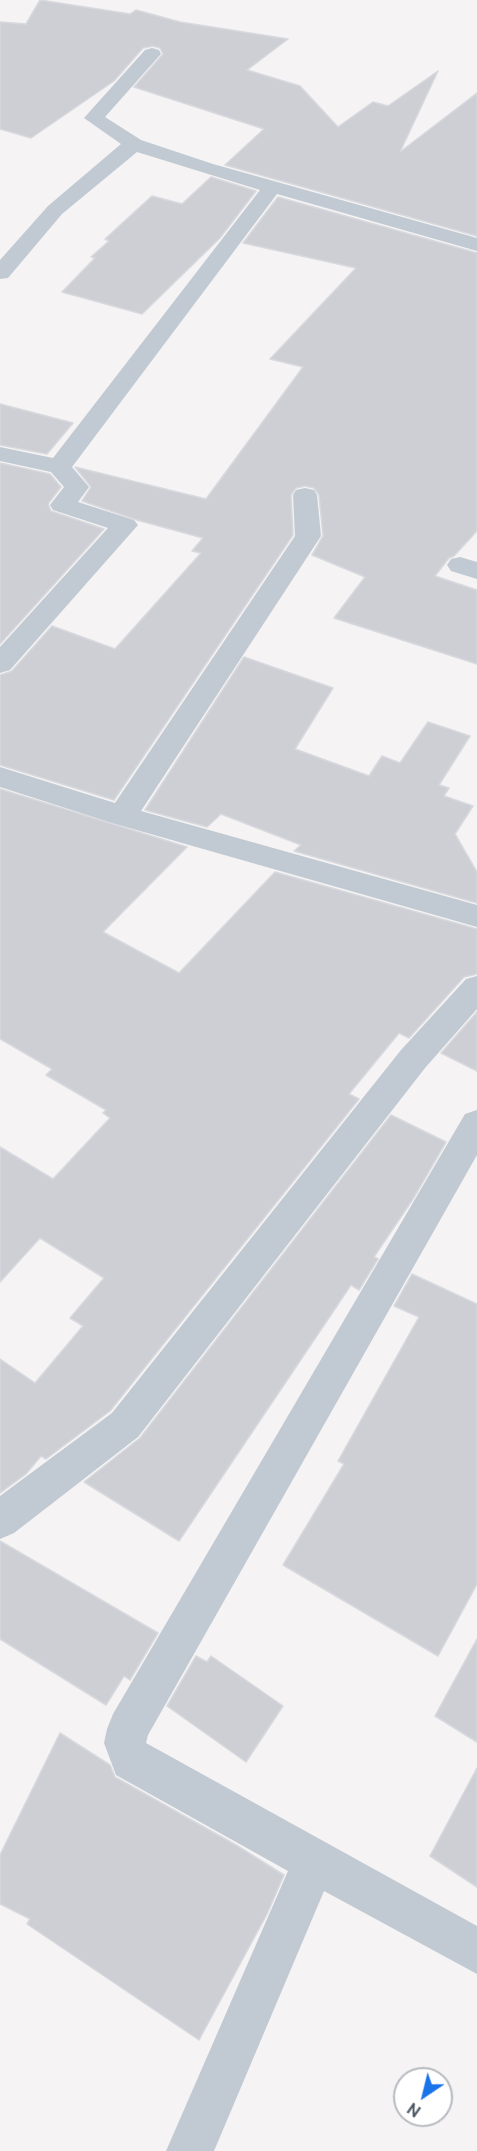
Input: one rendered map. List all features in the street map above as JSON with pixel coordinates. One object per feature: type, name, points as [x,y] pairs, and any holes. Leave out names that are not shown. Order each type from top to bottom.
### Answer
[{"type":"street","points":[[152,54],[94,118],[134,144],[272,187],[477,245]]},
{"type":"street","points":[[0,273],[55,210],[134,144]]},
{"type":"street","points":[[58,467],[272,187]]},
{"type":"street","points":[[0,454],[58,467],[77,487],[62,505],[124,525],[0,664]]},
{"type":"street","points":[[122,816],[308,536],[305,495]]},
{"type":"street","points":[[0,777],[122,816],[477,916]]},
{"type":"street","points":[[0,1520],[125,1425],[413,1059],[477,988]]},
{"type":"street","points":[[477,1124],[128,1729],[125,1743],[131,1760],[477,1951]]},
{"type":"street","points":[[190,2151],[315,1861]]},
{"type":"building","points":[[40,0],[130,14],[136,10],[180,22],[288,39],[247,70],[300,86],[338,127],[373,102],[388,106],[438,71],[400,152],[477,93],[477,236],[225,165],[264,129],[134,87],[163,54],[160,48],[153,46],[143,48],[114,81],[31,138],[0,129],[0,22],[26,24]]},
{"type":"building","points":[[211,177],[256,191],[220,238],[142,314],[62,292],[95,258],[91,257],[109,241],[105,239],[152,196],[182,204]]},
{"type":"building","points":[[278,197],[477,253],[477,531],[454,556],[449,558],[435,576],[477,590],[477,664],[334,618],[365,577],[312,555],[323,536],[319,495],[314,488],[305,486],[296,488],[291,495],[293,535],[114,800],[0,765],[0,675],[12,671],[52,626],[115,649],[201,553],[192,551],[203,538],[137,520],[82,501],[91,487],[75,467],[206,499],[303,367],[270,359],[356,268],[243,243]]},
{"type":"building","points":[[0,404],[73,423],[47,454],[0,445]]},
{"type":"building","points":[[0,463],[50,474],[61,487],[48,504],[51,511],[104,529],[0,644]]},
{"type":"building","points":[[244,657],[333,688],[295,749],[369,776],[382,756],[400,763],[428,722],[470,736],[439,785],[449,788],[444,796],[473,806],[455,834],[477,872],[477,903],[294,851],[301,845],[221,814],[207,827],[145,810]]},
{"type":"building","points":[[0,789],[187,847],[103,932],[179,973],[275,872],[477,929],[477,974],[464,977],[409,1038],[399,1033],[349,1094],[359,1099],[110,1411],[46,1459],[41,1456],[26,1474],[0,1493],[0,1359],[35,1383],[83,1326],[70,1318],[104,1278],[40,1238],[0,1282],[0,1147],[53,1179],[110,1118],[103,1113],[106,1110],[46,1075],[52,1069],[0,1039]]},
{"type":"building","points":[[477,1012],[477,1071],[441,1053]]},
{"type":"building","points":[[391,1115],[446,1142],[413,1199],[374,1257],[378,1259],[359,1290],[351,1285],[179,1541],[84,1482],[140,1438]]},
{"type":"building","points":[[412,1274],[477,1304],[477,1584],[438,1656],[283,1565],[344,1464],[338,1461],[419,1317],[394,1306]]},
{"type":"building","points":[[0,1541],[158,1633],[130,1680],[124,1676],[106,1705],[0,1639]]},
{"type":"building","points":[[477,1639],[477,1742],[435,1716]]},
{"type":"building","points":[[196,1656],[207,1662],[211,1656],[283,1706],[246,1762],[167,1706]]},
{"type":"building","points":[[60,1733],[110,1765],[115,1777],[236,1845],[284,1875],[267,1914],[199,2040],[27,1924],[30,1919],[0,1904],[0,1855]]},
{"type":"building","points":[[477,1768],[477,1887],[430,1856]]}]
